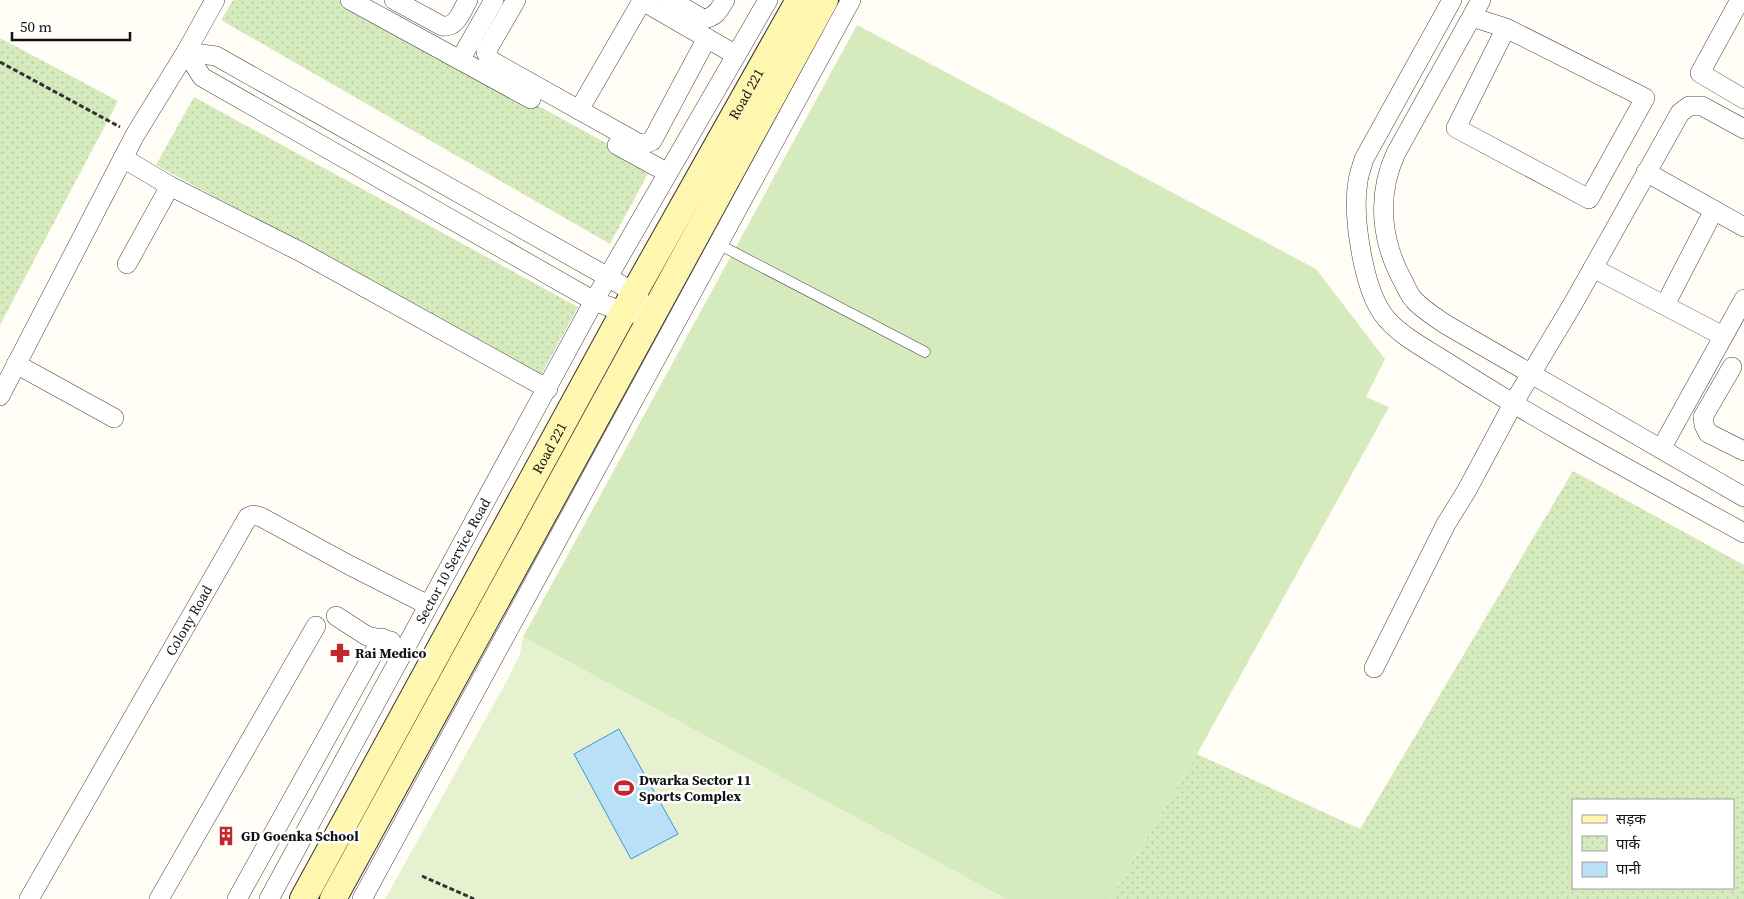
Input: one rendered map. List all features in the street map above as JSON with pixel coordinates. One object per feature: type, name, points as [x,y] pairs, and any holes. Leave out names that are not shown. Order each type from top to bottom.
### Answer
[{"type":"main road","name":"Road 221","points":[[303,899],[629,302],[799,0]]},
{"type":"main road","name":"Road 221","points":[[340,897],[652,315],[825,0]]},
{"type":"street","points":[[0,396],[135,135],[186,52],[215,0]]},
{"type":"street","points":[[350,0],[668,173]]},
{"type":"street","points":[[394,0],[442,26],[448,27],[454,24],[468,0]]},
{"type":"street","points":[[460,60],[494,0]]},
{"type":"street","points":[[516,0],[486,52],[486,56],[638,143],[644,144],[652,141],[707,38]]},
{"type":"street","points":[[579,110],[642,0],[736,55]]},
{"type":"street","points":[[670,0],[703,19],[711,18],[718,13],[725,0]]},
{"type":"street","name":"Sector 10 Service Road","points":[[269,899],[548,389],[594,301],[768,0]]},
{"type":"street","points":[[362,899],[851,0]]},
{"type":"street","points":[[1452,0],[1364,159],[1358,181],[1356,212],[1358,237],[1370,288],[1382,314],[1399,331],[1513,404],[1744,533]]},
{"type":"street","points":[[1481,0],[1388,169],[1383,204],[1386,237],[1398,272],[1414,300],[1445,324],[1744,497]]},
{"type":"street","points":[[1740,0],[1700,73],[1744,99]]},
{"type":"street","points":[[1472,17],[1506,28],[1645,98],[1589,199],[1456,128],[1506,28]]},
{"type":"street","points":[[186,52],[216,56],[608,277],[629,302],[652,315]]},
{"type":"street","points":[[186,52],[202,77],[594,301],[629,302]]},
{"type":"street","points":[[1374,668],[1446,524],[1680,113],[1690,106],[1702,106],[1744,130]]},
{"type":"street","points":[[123,158],[170,186],[300,252],[548,389]]},
{"type":"street","points":[[1646,172],[1744,227]]},
{"type":"street","points":[[127,264],[170,186]]},
{"type":"street","points":[[1664,305],[1714,210]]},
{"type":"street","points":[[1593,268],[1723,336]]},
{"type":"street","points":[[1660,449],[1744,299]]},
{"type":"street","points":[[16,364],[114,418]]},
{"type":"street","points":[[1732,367],[1703,417],[1704,425],[1708,433],[1744,451]]},
{"type":"street","name":"Colony Road","points":[[29,899],[248,517],[253,515],[261,517],[428,606]]},
{"type":"street","points":[[336,616],[367,636],[407,645]]},
{"type":"street","points":[[159,899],[316,626]]},
{"type":"street","points":[[237,899],[382,638]]},
{"type":"lane","points":[[718,244],[925,352]]},
{"type":"path","points":[[0,62],[135,135]]},
{"type":"path","points":[[422,876],[474,899]]},
{"type":"green space","points":[[233,0],[353,0],[470,68],[651,168],[610,244],[221,20]]},
{"type":"green space","points":[[857,25],[1316,269],[1385,359],[1366,397],[1389,407],[1197,754],[1110,899],[1006,899],[523,637]]},
{"type":"green space","points":[[0,38],[118,101],[0,325]]},
{"type":"green space","points":[[194,97],[578,307],[541,375],[156,165]]},
{"type":"green space","points":[[1573,471],[1744,565],[1744,899],[1110,899],[1197,754],[1360,829]]},
{"type":"green space","name":"Dwarka Sector 11 Sports Complex","points":[[523,637],[1006,899],[385,899],[509,677],[520,654]]},
{"type":"water","points":[[619,729],[678,834],[631,859],[574,754]]},
{"type":"place","name":"Rai Medico","points":[[340,653]]},
{"type":"place","name":"Dwarka Sector 11 Sports Complex","points":[[624,788]]},
{"type":"place","name":"GD Goenka School","points":[[226,836]]}]
